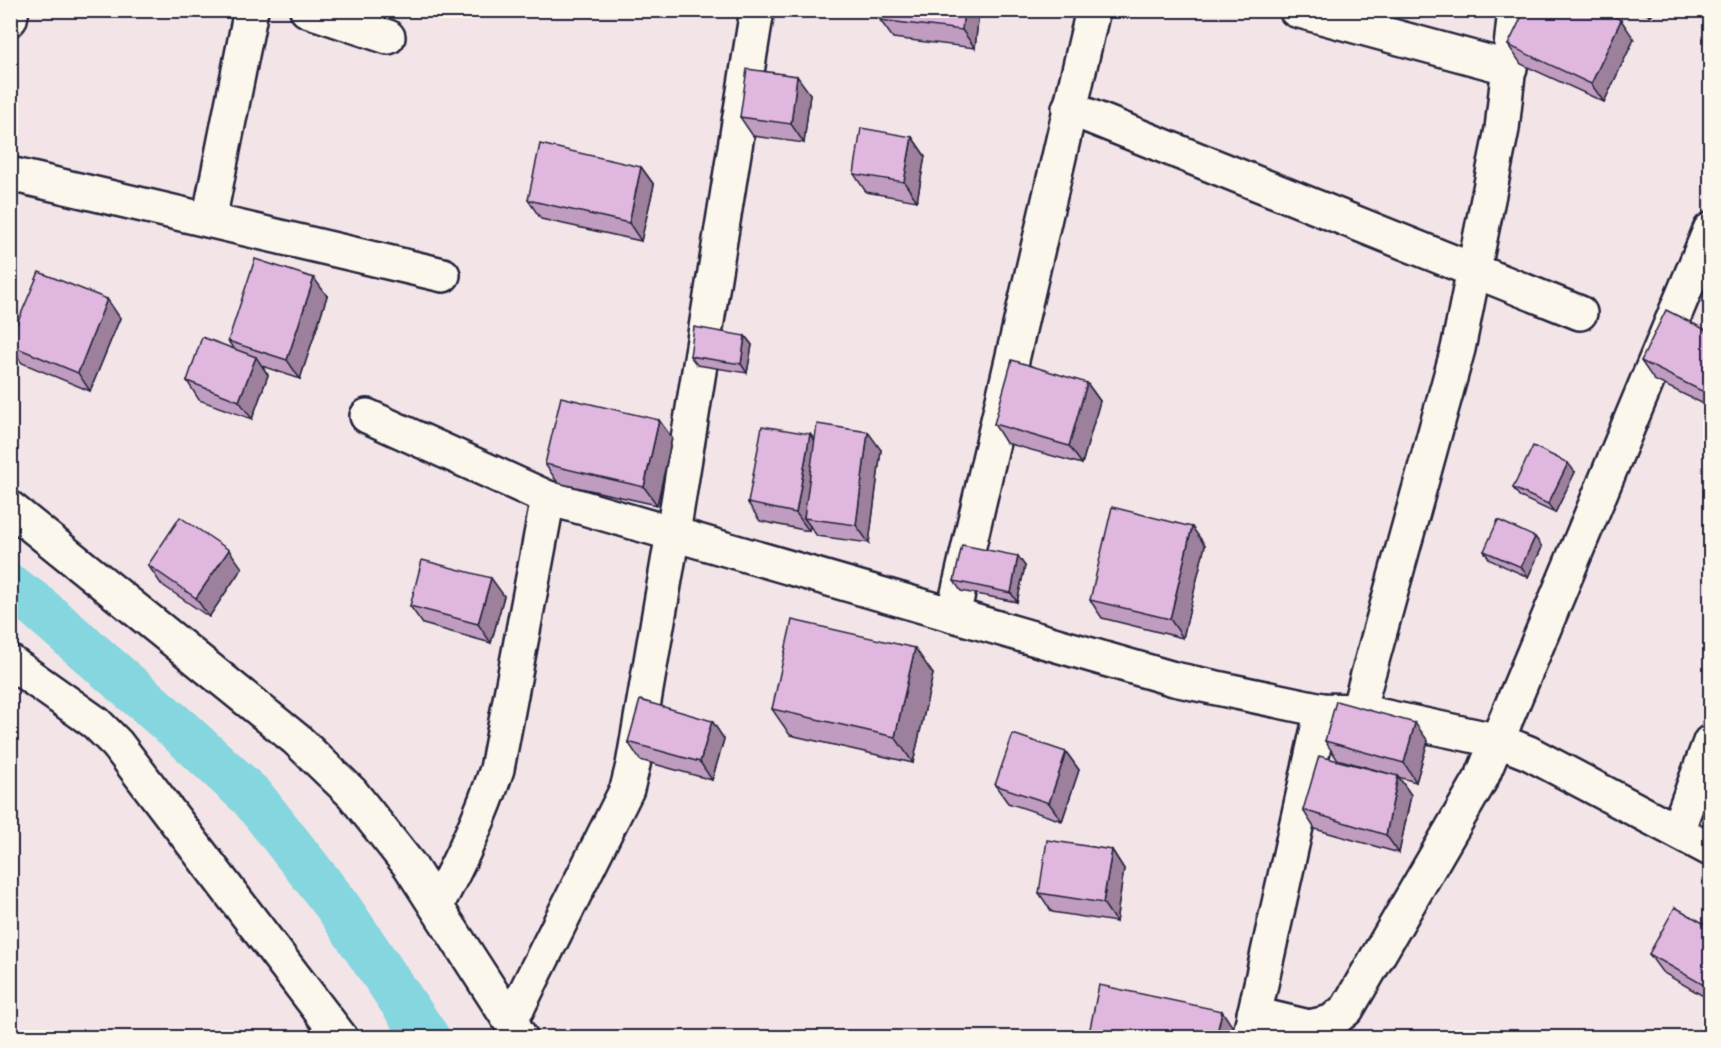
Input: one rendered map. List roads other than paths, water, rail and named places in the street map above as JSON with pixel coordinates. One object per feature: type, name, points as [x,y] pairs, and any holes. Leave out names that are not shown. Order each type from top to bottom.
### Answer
[{"type":"street","points":[[10,19],[12,10]]},
{"type":"street","points":[[209,220],[251,10]]},
{"type":"street","points":[[307,10],[388,37]]},
{"type":"street","points":[[516,1030],[627,789],[633,765],[674,533],[756,10]]},
{"type":"street","points":[[953,615],[1093,10]]},
{"type":"street","points":[[1296,10],[1510,68]]},
{"type":"street","points":[[1358,711],[1458,349],[1502,129],[1515,10]]},
{"type":"street","points":[[1069,108],[1580,312]]},
{"type":"street","points":[[10,174],[443,275]]},
{"type":"street","points":[[1323,710],[1252,1026],[1309,1027],[1331,1022],[1347,1009],[1482,777],[1499,741],[1710,230]]},
{"type":"street","points":[[367,416],[548,498],[1174,679],[1323,710],[1358,711],[1499,741],[1529,753],[1710,849]]},
{"type":"street","points":[[436,906],[458,865],[487,798],[496,769],[548,498]]},
{"type":"street","points":[[10,508],[297,740],[352,793],[410,866],[516,1030]]},
{"type":"street","points":[[10,662],[96,723],[117,744],[341,1038]]},
{"type":"street","points":[[1677,831],[1710,742]]},
{"type":"waterway","points":[[10,587],[34,604],[252,797],[336,904],[427,1038]]}]
